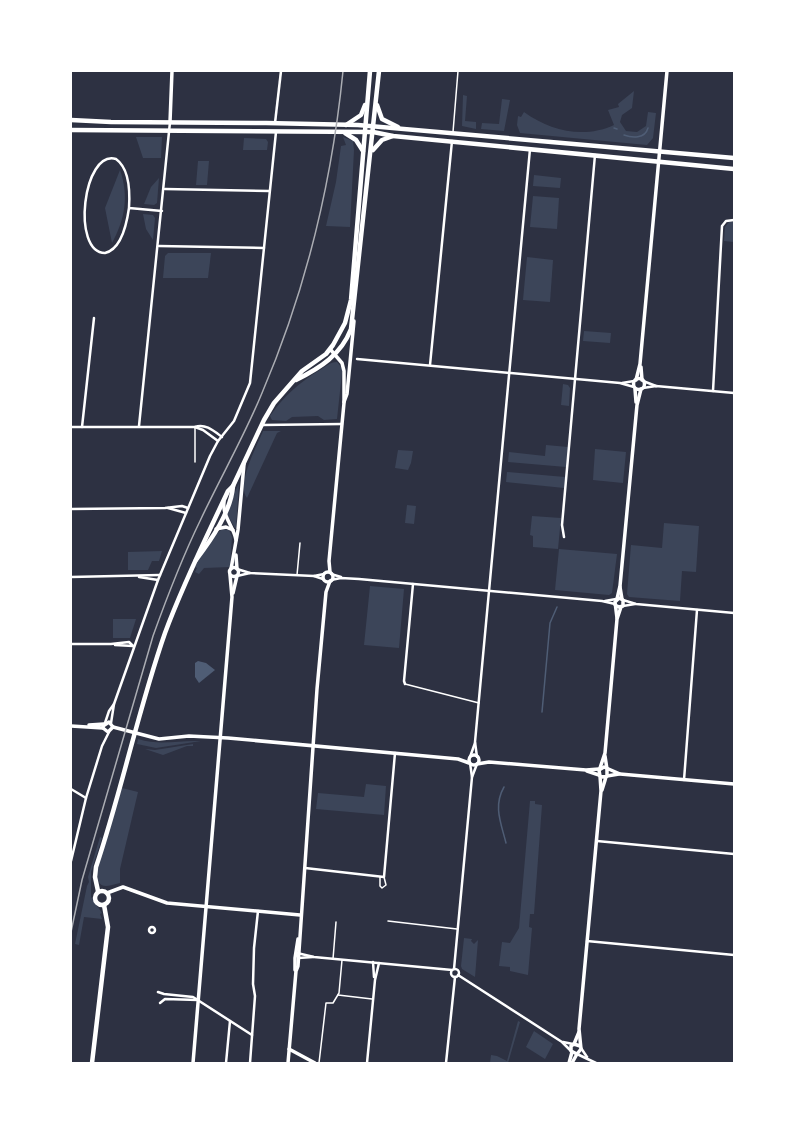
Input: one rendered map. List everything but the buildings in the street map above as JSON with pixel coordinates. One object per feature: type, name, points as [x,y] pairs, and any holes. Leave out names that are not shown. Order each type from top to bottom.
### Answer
[{"type":"highway","points":[[196,560],[224,513],[244,463],[274,403],[302,371],[330,349],[340,334],[349,312],[370,71]]},
{"type":"highway","points":[[293,381],[323,365],[339,351],[349,335],[354,312],[379,71]]},
{"type":"highway","points":[[345,125],[361,115],[369,93]]},
{"type":"highway","points":[[376,104],[382,118],[388,123],[402,128]]},
{"type":"highway","points":[[71,120],[374,126],[734,158]]},
{"type":"highway","points":[[71,130],[373,132],[393,136],[734,169]]},
{"type":"highway","points":[[344,133],[356,140],[363,152]]},
{"type":"highway","points":[[371,154],[380,141],[393,136]]},
{"type":"highway","points":[[98,891],[102,890],[108,893],[109,900],[104,904],[100,905],[96,902],[94,897],[98,891],[95,872],[113,814],[140,714],[165,634],[196,560],[228,491],[234,486]]},
{"type":"highway","points":[[92,1063],[108,927],[104,904]]},
{"type":"street","points":[[139,426],[165,189],[170,131],[172,71]]},
{"type":"street","points":[[275,124],[281,71]]},
{"type":"street","points":[[637,405],[634,388],[640,364],[667,71]]},
{"type":"street","points":[[276,131],[250,383],[234,421],[218,441],[210,456],[158,580],[114,704],[111,723],[115,728],[159,739],[189,736],[314,745],[458,759],[477,764],[489,762],[586,770],[607,769],[620,774]]},
{"type":"street","points":[[430,365],[452,142]]},
{"type":"street","points":[[446,1063],[454,977],[451,974],[453,970],[458,929],[472,777],[470,757],[475,742],[479,703],[530,149]]},
{"type":"street","points":[[564,537],[562,525],[595,155]]},
{"type":"street","points":[[106,158],[116,159],[124,167],[129,189],[129,208],[126,225],[114,248],[104,253],[94,250],[86,228],[85,203],[94,172],[100,163],[106,158]]},
{"type":"street","points":[[165,189],[269,191]]},
{"type":"street","points":[[129,208],[162,211]]},
{"type":"street","points":[[713,391],[722,226],[726,221],[734,220]]},
{"type":"street","points":[[159,246],[264,248]]},
{"type":"street","points":[[344,403],[347,394],[354,312]]},
{"type":"street","points":[[82,427],[94,318]]},
{"type":"street","points":[[326,592],[330,580],[328,573],[344,403],[344,371],[342,363],[330,349]]},
{"type":"street","points":[[357,359],[620,383],[642,389],[656,386]]},
{"type":"street","points":[[587,1057],[581,1047],[580,1029],[601,791],[599,776],[605,753],[617,619],[616,602],[620,586],[637,405],[643,381],[640,364]]},
{"type":"street","points":[[620,383],[635,380],[643,381],[656,386],[734,393]]},
{"type":"street","points":[[262,425],[342,424]]},
{"type":"street","points":[[71,427],[205,426],[222,437]]},
{"type":"street","points":[[195,427],[203,430],[218,441]]},
{"type":"street","points":[[232,596],[230,575],[235,552],[244,463]]},
{"type":"street","points":[[225,498],[224,513],[234,531],[236,543]]},
{"type":"street","points":[[71,509],[165,508],[182,506],[188,508]]},
{"type":"street","points":[[165,508],[186,513]]},
{"type":"street","points":[[215,530],[226,527],[234,531]]},
{"type":"street","points":[[194,1063],[232,596],[239,572],[237,569],[235,552]]},
{"type":"street","points":[[231,569],[237,569],[250,573],[314,576],[328,573],[341,578]]},
{"type":"street","points":[[230,575],[233,577],[250,573]]},
{"type":"street","points":[[288,1063],[305,868],[326,592],[324,580],[328,573]]},
{"type":"street","points":[[133,577],[154,574],[160,576]]},
{"type":"street","points":[[314,576],[324,580],[341,578],[602,601],[616,602],[623,600],[636,604],[734,613]]},
{"type":"street","points":[[71,577],[133,577],[158,580]]},
{"type":"street","points":[[405,684],[404,681],[413,584]]},
{"type":"street","points":[[617,619],[623,600],[620,586]]},
{"type":"street","points":[[616,602],[622,606],[636,604]]},
{"type":"street","points":[[684,780],[697,610]]},
{"type":"street","points":[[71,644],[110,644],[134,646]]},
{"type":"street","points":[[110,731],[106,731],[104,725],[109,711],[114,704]]},
{"type":"street","points":[[71,726],[104,725],[111,723]]},
{"type":"street","points":[[71,861],[86,798],[102,746],[110,731],[115,728]]},
{"type":"street","points":[[472,777],[478,761],[475,742]]},
{"type":"street","points":[[305,868],[384,877],[395,753]]},
{"type":"street","points":[[601,791],[607,769],[605,753]]},
{"type":"street","points":[[458,759],[474,755],[489,762]]},
{"type":"street","points":[[586,770],[599,776],[620,774],[734,784]]},
{"type":"street","points":[[71,789],[86,798]]},
{"type":"street","points":[[597,841],[734,854]]},
{"type":"street","points":[[108,893],[123,887],[166,903],[300,915]]},
{"type":"street","points":[[250,1063],[255,996],[253,984],[254,948],[258,912]]},
{"type":"street","points":[[588,941],[734,955]]},
{"type":"street","points":[[297,953],[314,957],[458,971],[458,975],[562,1042],[571,1051],[587,1057],[596,1063]]},
{"type":"street","points":[[297,958],[314,957]]},
{"type":"street","points":[[373,962],[375,980]]},
{"type":"street","points":[[367,1063],[375,980],[379,963]]},
{"type":"street","points":[[454,977],[458,975]]},
{"type":"street","points":[[158,992],[162,994],[193,997],[252,1035]]},
{"type":"street","points":[[160,1003],[165,998],[199,1000]]},
{"type":"street","points":[[226,1063],[230,1021]]},
{"type":"street","points":[[569,1063],[573,1044],[580,1029]]},
{"type":"street","points":[[562,1042],[581,1047]]},
{"type":"street","points":[[572,1063],[581,1047]]},
{"type":"street","points":[[289,1049],[315,1063]]},
{"type":"lane","points":[[453,132],[458,71]]},
{"type":"lane","points":[[195,427],[196,462]]},
{"type":"lane","points":[[297,575],[300,543]]},
{"type":"lane","points":[[405,684],[479,703]]},
{"type":"lane","points":[[380,877],[380,886],[382,888],[386,885],[384,877]]},
{"type":"lane","points":[[388,921],[458,929]]},
{"type":"lane","points":[[333,959],[336,922]]},
{"type":"lane","points":[[319,1063],[326,1003],[333,1003],[338,995],[342,959]]},
{"type":"lane","points":[[338,995],[373,999]]},
{"type":"shaded area","points":[[634,91],[632,108],[622,115],[620,122],[626,131],[637,132],[646,126],[648,112],[656,113],[653,138],[647,145],[520,133],[517,125],[518,116],[521,117],[524,112],[545,124],[568,131],[591,132],[603,129],[614,125],[608,110],[619,107],[618,104]]},
{"type":"shaded area","points":[[463,95],[467,96],[465,121],[476,122],[476,129],[462,126]]},
{"type":"shaded area","points":[[502,99],[510,100],[504,131],[481,129],[482,123],[499,124]]},
{"type":"shaded area","points":[[136,137],[162,137],[161,158],[143,158]]},
{"type":"shaded area","points":[[343,137],[353,141],[354,150],[350,227],[326,226],[336,182],[341,146],[346,145]]},
{"type":"shaded area","points":[[244,138],[266,139],[268,142],[267,150],[243,150]]},
{"type":"shaded area","points":[[198,161],[209,161],[207,185],[196,185]]},
{"type":"shaded area","points":[[120,170],[125,198],[123,216],[112,243],[105,208]]},
{"type":"shaded area","points":[[534,175],[561,178],[560,188],[533,186]]},
{"type":"shaded area","points":[[159,178],[157,203],[154,205],[144,204],[151,187]]},
{"type":"shaded area","points":[[533,196],[559,198],[557,229],[530,227]]},
{"type":"shaded area","points":[[143,214],[153,215],[155,218],[153,240],[146,229]]},
{"type":"shaded area","points":[[729,222],[734,222],[734,242],[724,241],[725,227]]},
{"type":"shaded area","points":[[168,253],[211,253],[208,278],[163,278],[165,256]]},
{"type":"shaded area","points":[[527,257],[553,260],[550,302],[523,300]]},
{"type":"shaded area","points":[[584,331],[611,333],[610,343],[583,341]]},
{"type":"shaded area","points":[[337,362],[342,368],[342,373],[337,419],[324,420],[318,416],[292,417],[286,421],[272,420],[270,416],[293,390],[306,379],[326,366]]},
{"type":"shaded area","points":[[563,384],[568,385],[570,388],[569,406],[561,405]]},
{"type":"shaded area","points":[[263,431],[281,431],[277,433],[247,498],[244,492],[246,475],[252,455]]},
{"type":"shaded area","points":[[546,445],[568,447],[566,467],[508,462],[509,452],[545,456]]},
{"type":"shaded area","points":[[595,449],[626,452],[623,483],[593,480]]},
{"type":"shaded area","points":[[398,450],[413,451],[408,470],[395,468]]},
{"type":"shaded area","points":[[507,472],[565,477],[564,488],[506,482]]},
{"type":"shaded area","points":[[239,483],[236,528],[235,528],[226,512]]},
{"type":"shaded area","points":[[407,505],[416,506],[414,524],[405,523]]},
{"type":"shaded area","points":[[532,516],[561,518],[558,549],[533,547],[533,536],[530,535]]},
{"type":"shaded area","points":[[664,523],[699,526],[696,572],[682,571],[680,601],[629,597],[627,594],[631,545],[662,548]]},
{"type":"shaded area","points":[[223,529],[229,530],[232,537],[230,567],[204,568],[199,574],[195,572],[197,568],[195,567],[200,557],[219,531]]},
{"type":"shaded area","points":[[559,549],[617,554],[612,593],[609,595],[555,590]]},
{"type":"shaded area","points":[[162,551],[159,561],[152,561],[148,570],[128,570],[128,552]]},
{"type":"shaded area","points":[[370,586],[404,589],[399,648],[364,645]]},
{"type":"shaded area","points":[[113,619],[136,619],[130,638],[113,638]]},
{"type":"shaded area","points":[[198,661],[206,663],[215,670],[199,683],[195,677],[195,663]]},
{"type":"shaded area","points":[[138,739],[154,742],[201,741],[156,748],[137,744]]},
{"type":"shaded area","points":[[193,744],[193,746],[187,746],[163,755],[145,749],[155,750]]},
{"type":"shaded area","points":[[366,784],[386,786],[384,815],[316,809],[318,793],[364,797]]},
{"type":"shaded area","points":[[122,788],[138,792],[120,869],[120,883],[103,886],[98,881],[97,870]]},
{"type":"shaded area","points":[[530,801],[535,801],[535,804],[542,805],[534,914],[530,914],[529,927],[532,928],[528,975],[510,971],[510,967],[499,966],[502,942],[510,943],[519,928]]},
{"type":"shaded area","points":[[100,837],[102,838],[91,872],[91,897],[102,913],[100,914],[102,919],[84,917],[79,945],[75,944],[89,882],[88,877]]},
{"type":"shaded area","points":[[464,938],[472,939],[471,941],[474,944],[478,940],[475,977],[462,969],[461,966]]},
{"type":"shaded area","points":[[518,1021],[520,1022],[508,1063],[490,1063],[491,1055],[507,1061]]},
{"type":"shaded area","points":[[534,1031],[553,1044],[545,1059],[526,1047]]},
{"type":"waterway","points":[[624,135],[638,137],[644,134],[648,128]]},
{"type":"waterway","points":[[542,712],[550,623],[557,607]]},
{"type":"waterway","points":[[504,787],[498,808],[506,843]]},
{"type":"railway","points":[[71,932],[82,880],[153,636],[193,535],[255,409],[278,354],[292,315],[315,235],[324,195],[332,154],[343,71]]}]
